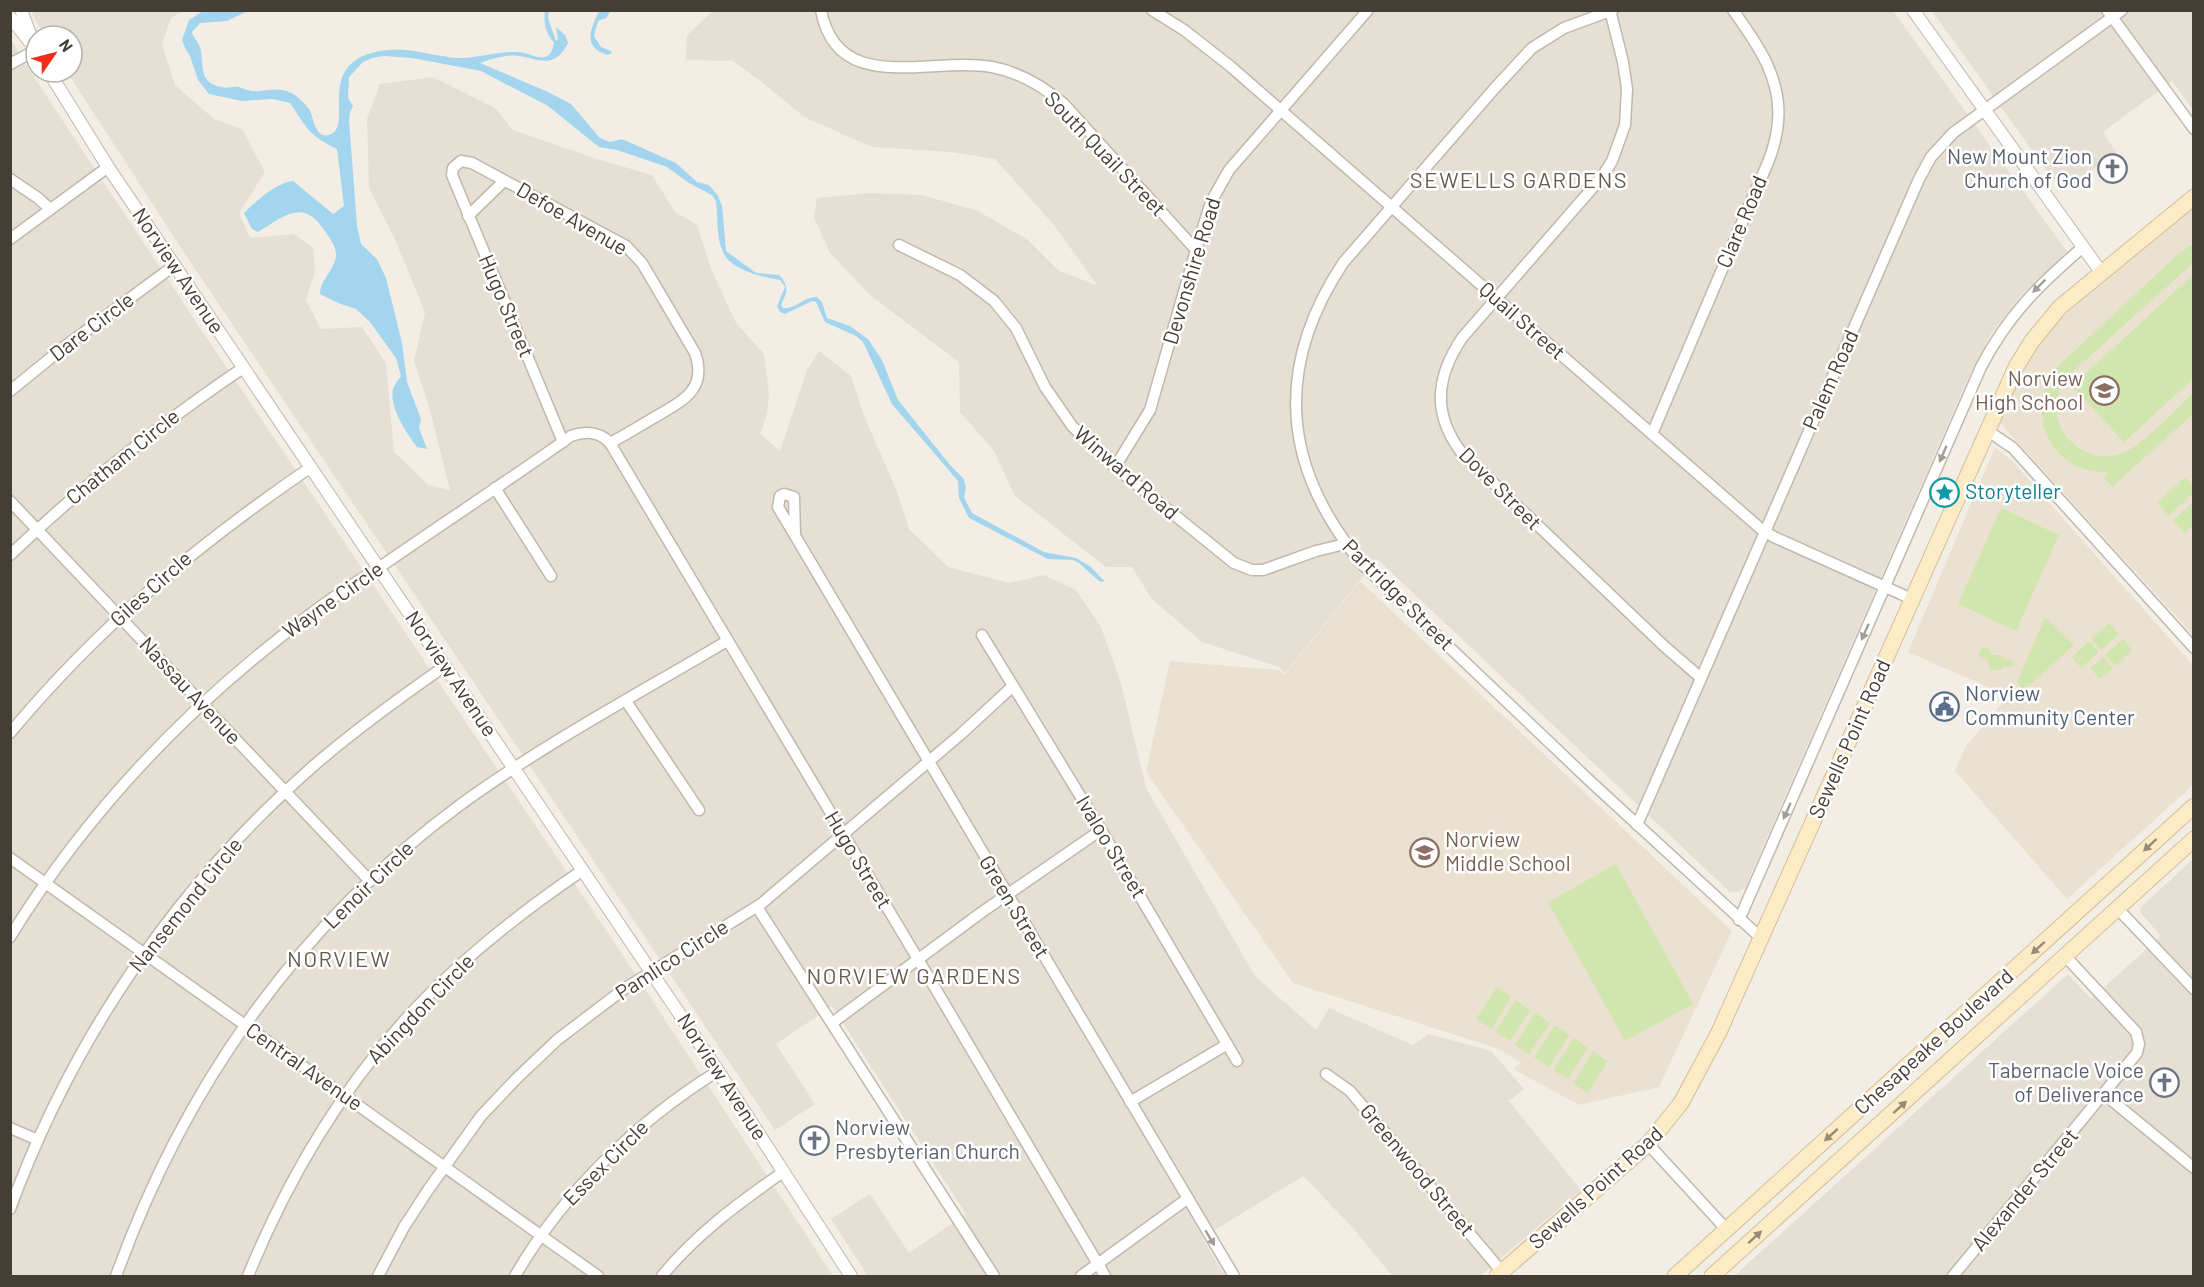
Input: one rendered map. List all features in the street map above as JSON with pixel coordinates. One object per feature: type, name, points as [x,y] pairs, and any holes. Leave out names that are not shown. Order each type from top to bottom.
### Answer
[{"type":"main road","name":"Sewells Point Road","points":[[1500,1274],[1648,1144],[1667,1123],[1697,1075],[1719,1032],[2016,367],[2032,341],[2060,307],[2193,197]]},
{"type":"main road","name":"Chesapeake Boulevard","points":[[1681,1275],[1727,1230],[2193,806]]},
{"type":"main road","name":"Chesapeake Boulevard","points":[[1712,1276],[2066,957],[2193,839]]},
{"type":"street","name":"South Quail Street","points":[[821,10],[822,20],[832,42],[848,57],[859,63],[887,67],[966,64],[991,66],[1018,75],[1051,93],[1064,104],[1196,250]]},
{"type":"street","name":"Quail Street","points":[[1152,10],[1204,45],[1765,531],[1912,599]]},
{"type":"street","name":"Devonshire Road","points":[[1115,467],[1150,410],[1196,250],[1211,202],[1219,186],[1229,170],[1368,10]]},
{"type":"street","name":"Clare Road","points":[[1652,434],[1772,153],[1778,130],[1777,95],[1773,77],[1757,44],[1733,10]]},
{"type":"street","points":[[1913,10],[2101,272]]},
{"type":"street","name":"Partridge Street","points":[[1611,11],[1564,28],[1532,48],[1343,263],[1328,287],[1306,335],[1298,375],[1296,408],[1303,456],[1320,502],[1345,544],[1380,583],[1637,825],[1761,938]]},
{"type":"street","name":"Dove Street","points":[[1611,11],[1627,89],[1625,125],[1619,143],[1602,177],[1462,338],[1446,367],[1441,393],[1441,408],[1452,441],[1461,452],[1701,678]]},
{"type":"street","points":[[2114,13],[2193,129]]},
{"type":"street","name":"Palem Road","points":[[1637,825],[1919,179],[1939,148],[1953,133],[2114,13]]},
{"type":"street","points":[[10,17],[24,35]]},
{"type":"street","points":[[10,64],[24,56]]},
{"type":"street","name":"Norview Avenue","points":[[57,84],[108,166],[243,368],[718,1071],[850,1276]]},
{"type":"street","name":"Defoe Avenue","points":[[468,216],[452,175],[456,164],[467,161],[626,246],[642,263],[696,353],[698,380],[689,396],[610,443]]},
{"type":"street","points":[[10,239],[108,166]]},
{"type":"street","points":[[10,179],[50,208]]},
{"type":"street","points":[[468,216],[504,180]]},
{"type":"street","name":"Hugo Street","points":[[468,216],[563,442]]},
{"type":"street","name":"Winward Road","points":[[899,245],[960,275],[994,301],[1016,328],[1060,410],[1091,447],[1240,567],[1263,570],[1316,551],[1345,544]]},
{"type":"street","name":"Sewells Point Road","points":[[1739,920],[1992,345],[2027,299],[2083,247]]},
{"type":"street","name":"Dare Circle","points":[[10,391],[64,347],[175,265]]},
{"type":"street","name":"Chatham Circle","points":[[10,555],[125,453],[189,404],[243,368]]},
{"type":"street","points":[[1988,431],[2013,448],[2193,648]]},
{"type":"street","name":"Wayne Circle","points":[[10,937],[46,883],[128,780],[202,704],[273,643],[317,609],[571,436],[585,433],[600,435],[610,443]]},
{"type":"street","name":"Hugo Street","points":[[610,443],[1105,1276]]},
{"type":"street","name":"Giles Circle","points":[[10,733],[120,616],[201,546],[311,467]]},
{"type":"street","points":[[495,488],[551,576]]},
{"type":"street","name":"Nassau Avenue","points":[[10,501],[370,881]]},
{"type":"street","name":"Green Street","points":[[795,536],[1234,1276]]},
{"type":"street","name":"Ivaloo Street","points":[[982,635],[1101,830],[1237,1061]]},
{"type":"street","name":"Lenoir Circle","points":[[117,1276],[136,1221],[190,1110],[244,1025],[304,949],[370,881],[459,806],[514,768],[727,641]]},
{"type":"street","name":"Nansemond Circle","points":[[10,1209],[38,1140],[69,1076],[101,1018],[144,954],[204,876],[257,819],[340,743],[446,666]]},
{"type":"street","name":"Pamlico Circle","points":[[378,1276],[404,1227],[444,1166],[482,1116],[525,1070],[578,1022],[651,971],[757,907],[843,836],[1013,686]]},
{"type":"street","points":[[627,701],[699,810]]},
{"type":"street","points":[[832,1023],[1007,895],[1101,830]]},
{"type":"street","name":"Central Avenue","points":[[10,858],[598,1276]]},
{"type":"street","name":"Abingdon Circle","points":[[248,1276],[285,1196],[345,1096],[383,1046],[440,984],[510,922],[583,870]]},
{"type":"street","points":[[757,907],[994,1276]]},
{"type":"street","points":[[2118,909],[2193,988]]},
{"type":"street","name":"Alexander Street","points":[[1953,1276],[2138,1053],[2139,1044],[2136,1032],[2066,957]]},
{"type":"street","points":[[1130,1102],[1226,1045]]},
{"type":"street","name":"Essex Circle","points":[[515,1276],[541,1236],[585,1181],[627,1139],[669,1104],[718,1071]]},
{"type":"street","name":"Greenwood Street","points":[[1326,1074],[1350,1091],[1500,1274]]},
{"type":"street","points":[[2104,1094],[2193,1168]]},
{"type":"street","points":[[10,1128],[38,1140]]},
{"type":"street","points":[[1648,1144],[1727,1230]]},
{"type":"street","points":[[662,1276],[715,1222],[783,1172]]},
{"type":"street","points":[[1081,1276],[1099,1266],[1187,1199]]},
{"type":"shaded area","points":[[714,10],[1893,11],[2068,253],[2025,291],[1991,334],[1966,383],[1745,888],[1738,892],[1730,892],[1377,559],[1285,673],[1279,667],[1202,642],[1151,598],[1132,567],[1106,567],[1015,496],[994,451],[960,412],[959,362],[870,295],[830,253],[814,217],[817,198],[870,193],[922,195],[978,211],[1028,240],[1059,271],[1097,285],[1053,224],[995,159],[951,152],[872,147],[804,117],[733,61],[686,60],[687,35]]},
{"type":"shaded area","points":[[31,11],[183,11],[171,18],[162,44],[175,85],[214,119],[242,129],[265,172],[239,213],[250,238],[293,234],[313,247],[315,272],[306,300],[321,329],[362,327],[386,363],[394,452],[428,485],[450,490],[430,410],[414,361],[425,312],[394,237],[369,188],[367,119],[380,84],[433,77],[495,108],[513,130],[652,175],[675,212],[697,225],[712,271],[736,323],[764,354],[769,394],[767,414],[760,434],[780,451],[807,370],[819,351],[851,376],[864,416],[896,489],[909,529],[948,567],[1009,583],[1044,575],[1076,590],[1101,627],[1121,683],[1146,788],[1255,976],[1316,1030],[1329,1008],[1413,1045],[1429,1034],[1491,1051],[1524,1089],[1509,1101],[1581,1190],[1480,1276],[1392,1276],[1353,1228],[1303,1176],[1202,1238],[1225,1276],[868,1276],[831,1219],[870,1194],[909,1253],[966,1214],[832,1006],[776,1044],[815,1104],[775,1130],[185,254],[75,84],[84,84],[84,24],[38,24]]},
{"type":"shaded area","points":[[1932,11],[2193,11],[2193,110],[2172,81],[2103,132],[2116,152],[2062,192]]},
{"type":"shaded area","points":[[10,37],[24,62],[24,84],[39,84],[204,334],[618,948],[833,1276],[11,1276]]},
{"type":"shaded area","name":"Norview High School","points":[[2193,207],[2193,635],[1999,422],[2028,361],[2051,330],[2071,309]]},
{"type":"shaded area","points":[[1995,447],[2012,461],[2193,665],[2193,785],[2067,899],[1955,771],[1966,746],[2008,696],[1908,652]]},
{"type":"shaded area","name":"Norview Middle School","points":[[1360,581],[1732,931],[1659,1087],[1579,1105],[1513,1069],[1521,1063],[1499,1049],[1293,983],[1146,772],[1170,661],[1278,670],[1285,674]]},
{"type":"shaded area","points":[[2193,859],[2193,1276],[1734,1276],[2068,974],[2091,999],[2161,936],[2140,912],[2141,907]]},
{"type":"green space","points":[[2193,244],[2193,263],[2069,375],[2058,395],[2056,409],[2058,421],[2070,440],[2078,448],[2088,453],[2111,456],[2123,453],[2139,443],[2193,393],[2193,414],[2112,487],[2104,478],[2109,472],[2089,470],[2072,464],[2049,440],[2043,424],[2042,407],[2045,389],[2053,371],[2178,254]]},
{"type":"green space","points":[[2193,275],[2193,379],[2124,442],[2072,386]]},
{"type":"green space","points":[[2185,477],[2193,486],[2193,493],[2169,516],[2157,503]]},
{"type":"green space","points":[[2193,502],[2193,525],[2185,533],[2173,520]]},
{"type":"green space","points":[[2001,508],[2059,535],[2016,631],[1958,604]]},
{"type":"green space","points":[[2045,617],[2074,645],[2023,691],[2017,682]]},
{"type":"green space","points":[[2109,623],[2119,634],[2101,650],[2091,639]]},
{"type":"green space","points":[[2123,639],[2132,650],[2115,666],[2105,655]]},
{"type":"green space","points":[[2089,641],[2099,652],[2081,668],[2072,657]]},
{"type":"green space","points":[[1984,647],[1988,648],[1992,655],[2001,655],[2005,660],[2011,659],[2014,665],[2010,668],[2005,666],[1998,671],[1992,670],[1988,660],[1982,659],[1979,655],[1980,650]]},
{"type":"green space","points":[[2103,657],[2113,668],[2100,679],[2090,668]]},
{"type":"green space","points":[[1616,864],[1693,1004],[1625,1041],[1548,902]]},
{"type":"green space","points":[[1497,987],[1511,997],[1491,1029],[1476,1019]]},
{"type":"green space","points":[[1516,1000],[1530,1010],[1510,1041],[1495,1032]]},
{"type":"green space","points":[[1535,1013],[1550,1023],[1529,1054],[1515,1045]]},
{"type":"green space","points":[[1555,1025],[1569,1035],[1549,1067],[1534,1057]]},
{"type":"green space","points":[[1574,1038],[1588,1048],[1568,1079],[1553,1070]]},
{"type":"green space","points":[[1593,1051],[1608,1061],[1587,1093],[1573,1083]]},
{"type":"water","points":[[203,11],[248,11],[227,21],[200,23],[192,32],[200,47],[203,72],[208,81],[223,88],[239,87],[255,91],[279,90],[292,93],[309,109],[320,134],[329,135],[336,129],[339,120],[339,93],[342,79],[349,66],[363,56],[396,49],[459,58],[511,52],[545,57],[550,53],[554,43],[544,20],[545,11],[549,11],[548,18],[556,41],[558,39],[556,27],[565,35],[568,43],[558,57],[546,61],[509,56],[493,58],[480,63],[571,104],[600,138],[610,142],[622,139],[676,163],[697,182],[709,185],[718,196],[722,206],[726,251],[756,273],[779,275],[786,286],[781,305],[783,308],[792,307],[812,297],[817,297],[822,302],[827,318],[850,326],[868,339],[882,360],[898,400],[963,478],[966,487],[964,497],[972,513],[1044,552],[1076,558],[1091,567],[1105,582],[1099,581],[1073,560],[1048,559],[969,518],[959,498],[958,481],[892,404],[863,342],[856,336],[825,322],[816,302],[812,301],[785,314],[780,312],[777,306],[785,287],[780,280],[748,272],[732,264],[727,258],[719,240],[716,201],[712,195],[689,183],[667,167],[617,150],[599,147],[548,106],[481,71],[412,58],[384,56],[363,62],[349,77],[348,98],[353,106],[349,120],[357,226],[361,244],[377,259],[386,278],[402,343],[407,382],[421,419],[419,428],[427,449],[417,447],[396,412],[392,396],[395,384],[401,376],[396,358],[370,322],[356,309],[320,294],[322,284],[336,255],[334,245],[326,233],[316,220],[301,212],[276,220],[258,232],[252,229],[244,213],[273,189],[293,181],[333,214],[344,206],[337,149],[320,140],[309,130],[290,103],[273,99],[242,101],[209,94],[198,80],[182,40],[189,20]]},
{"type":"water","points":[[599,11],[611,11],[606,18],[598,21],[594,36],[601,47],[611,51],[612,53],[608,55],[594,48],[591,43],[591,32]]},
{"type":"place","name":"New Mount Zion Church of God","points":[[2113,169]]},
{"type":"place","name":"Norview High School","points":[[2104,391]]},
{"type":"place","name":"Storyteller","points":[[1944,492]]},
{"type":"place","name":"Norview Community Center","points":[[1944,706]]},
{"type":"place","name":"Norview Middle School","points":[[1424,852]]},
{"type":"place","name":"Tabernacle Voice of Deliverance","points":[[2165,1083]]},
{"type":"place","name":"Norview Presbyterian Church","points":[[814,1140]]},
{"type":"district","name":"SEWELLS GARDENS","points":[[1519,180]]},
{"type":"district","name":"NORVIEW","points":[[339,959]]},
{"type":"district","name":"NORVIEW GARDENS","points":[[914,976]]}]
